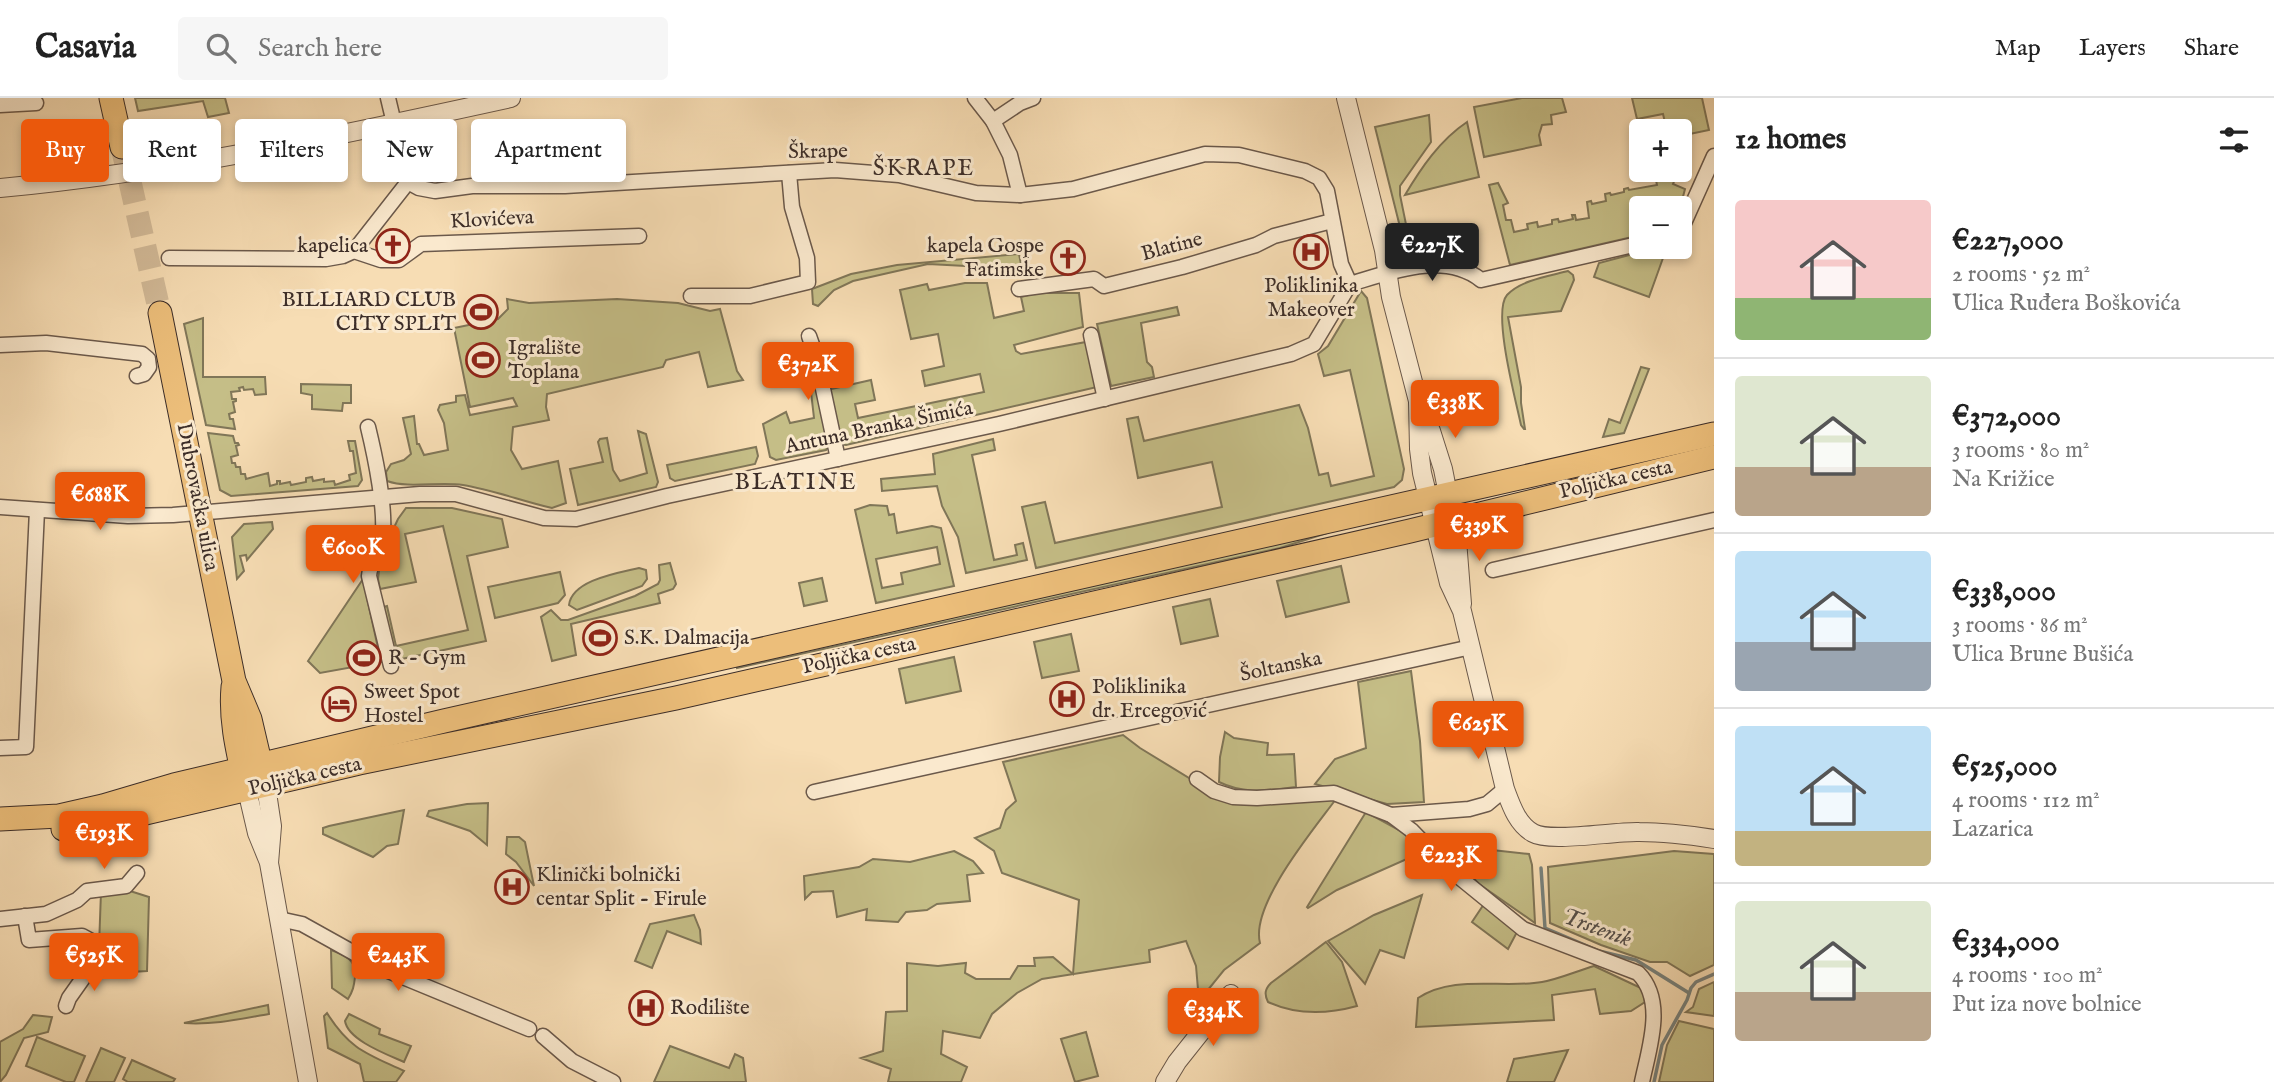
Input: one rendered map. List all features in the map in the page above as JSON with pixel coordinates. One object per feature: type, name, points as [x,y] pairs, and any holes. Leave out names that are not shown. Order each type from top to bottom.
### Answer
[{"type":"main road","points":[[111,98],[122,147]]},
{"type":"main road","name":"Dubrovačka ulica","points":[[160,313],[234,681],[250,719],[254,777]]},
{"type":"main road","name":"Poljička cesta","points":[[254,777],[710,660],[1714,433]]},
{"type":"main road","name":"Poljička cesta","points":[[4,824],[92,809],[174,785],[359,763],[676,698],[1444,522],[1714,457]]},
{"type":"street","points":[[388,98],[393,119]]},
{"type":"street","points":[[413,119],[511,98]]},
{"type":"street","points":[[975,98],[993,121],[1010,155],[1020,195]]},
{"type":"street","points":[[993,121],[1020,103],[1033,98]]},
{"type":"street","points":[[1346,98],[1384,250],[1391,297],[1418,401],[1421,464],[1438,495],[1444,522],[1459,552],[1462,611],[1505,789],[1514,811],[1534,834],[1552,839],[1640,832],[1714,839]]},
{"type":"street","points":[[0,105],[36,103]]},
{"type":"street","points":[[0,188],[151,169],[362,129]]},
{"type":"street","name":"Škrape","points":[[408,182],[419,188],[435,191],[472,186],[565,186],[835,170],[899,175],[976,193],[1020,195],[1073,189],[1205,154],[1239,155],[1305,171],[1319,178],[1327,191],[1332,221]]},
{"type":"street","points":[[1692,205],[1714,156]]},
{"type":"street","points":[[691,296],[750,296],[808,282],[807,257],[792,207],[789,173]]},
{"type":"street","points":[[354,251],[408,182]]},
{"type":"street","points":[[1332,221],[1341,264],[1350,284],[1416,267],[1444,265],[1474,274],[1482,280],[1629,246]]},
{"type":"street","name":"Blatine","points":[[1020,289],[1094,279],[1104,286],[1182,267],[1256,245],[1274,236],[1332,221]]},
{"type":"street","name":"Klovićeva","points":[[169,258],[326,259],[354,251],[391,261],[399,260],[421,244],[639,236]]},
{"type":"street","name":"Antuna Branka Šimića","points":[[0,507],[128,516],[200,514],[420,494],[456,494],[544,518],[576,519],[1280,357],[1314,344],[1350,284]]},
{"type":"street","points":[[1091,335],[1111,397]]},
{"type":"street","points":[[809,336],[816,356],[838,459]]},
{"type":"street","points":[[0,345],[46,343],[142,354],[148,359],[149,367],[144,374],[137,376]]},
{"type":"street","points":[[368,427],[381,498],[383,525],[381,544],[370,564],[369,576],[391,666]]},
{"type":"street","points":[[0,748],[26,747],[37,510]]},
{"type":"street","points":[[1493,570],[1714,520]]},
{"type":"street","name":"Šoltanska","points":[[814,792],[1471,648]]},
{"type":"street","points":[[254,777],[272,827],[269,863],[308,1082]]},
{"type":"street","points":[[1197,779],[1214,791],[1234,797],[1334,793],[1391,815],[1411,830],[1448,868],[1523,929],[1638,973],[1647,982],[1654,1003],[1642,1082]]},
{"type":"street","points":[[1391,815],[1469,809],[1487,804],[1505,789]]},
{"type":"street","points":[[0,919],[46,914],[77,900],[87,891],[126,886],[137,873]]},
{"type":"street","points":[[25,916],[29,940],[82,936],[93,942],[93,964],[66,1006]]},
{"type":"street","points":[[279,919],[302,924],[381,968],[529,1029]]},
{"type":"street","points":[[1165,1082],[1177,1062],[1231,994]]},
{"type":"street","points":[[543,1036],[572,1061],[613,1082]]},
{"type":"shaded area","points":[[135,98],[225,98],[229,113],[208,117],[203,101],[138,111]]},
{"type":"shaded area","points":[[1522,98],[1562,98],[1566,112],[1551,115],[1552,124],[1542,125],[1539,135],[1541,145],[1484,157],[1474,107]]},
{"type":"shaded area","points":[[1632,98],[1702,98],[1709,130],[1692,134],[1692,119],[1664,119],[1663,114],[1637,119]]},
{"type":"shaded area","points":[[1429,115],[1431,142],[1400,186],[1409,239],[1404,243],[1375,127]]},
{"type":"shaded area","points":[[1467,122],[1479,177],[1405,195],[1432,155],[1448,137]]},
{"type":"shaded area","points":[[1656,182],[1674,182],[1673,184],[1685,189],[1683,196],[1629,196],[1629,238],[1510,265],[1489,185],[1498,183],[1508,203],[1503,205],[1506,220],[1511,220],[1514,232],[1528,229],[1527,224],[1537,222],[1538,227],[1552,224],[1552,220],[1558,219],[1559,222],[1573,219],[1572,215],[1575,215],[1576,220],[1589,218],[1587,202],[1591,201],[1592,204],[1606,201],[1605,194],[1624,192],[1624,189],[1628,188],[1657,185]]},
{"type":"shaded area","points":[[1019,254],[1022,269],[928,264],[853,281],[834,290],[818,306],[813,304],[812,289],[851,274],[897,265]]},
{"type":"shaded area","points":[[1629,255],[1629,259],[1663,259],[1649,297],[1594,277],[1599,263]]},
{"type":"shaded area","points":[[1568,271],[1574,280],[1561,311],[1508,317],[1521,387],[1524,429],[1506,357],[1503,304],[1507,295],[1520,286]]},
{"type":"shaded area","points":[[965,283],[987,283],[994,318],[1024,311],[1021,297],[1036,293],[1079,293],[1083,327],[1014,345],[1016,351],[1021,354],[1086,342],[1097,387],[846,445],[839,444],[827,390],[871,380],[875,400],[855,404],[858,418],[984,392],[980,374],[925,386],[922,371],[944,366],[938,334],[911,339],[900,290],[927,284],[929,290]]},
{"type":"shaded area","points":[[1361,291],[1367,298],[1404,469],[1402,480],[1394,487],[1036,568],[1022,507],[1045,502],[1055,543],[1222,507],[1212,462],[1138,478],[1127,419],[1138,417],[1144,441],[1299,405],[1308,428],[1319,475],[1328,473],[1331,486],[1374,476],[1350,370],[1324,376],[1318,354],[1328,346]]},
{"type":"shaded area","points":[[507,299],[529,303],[617,299],[678,303],[710,311],[720,309],[737,371],[743,380],[708,387],[699,352],[666,360],[663,367],[547,394],[549,420],[513,427],[511,450],[522,469],[558,461],[566,503],[552,508],[463,485],[387,481],[386,472],[391,464],[404,460],[411,454],[403,418],[414,416],[417,444],[424,455],[448,450],[444,423],[438,410],[440,405],[456,402],[456,396],[465,395],[470,415],[517,406],[513,398],[470,407],[454,328],[498,319],[508,309]]},
{"type":"shaded area","points":[[1177,307],[1179,315],[1141,323],[1147,362],[1152,367],[1154,377],[1111,386],[1097,324]]},
{"type":"shaded area","points":[[203,318],[203,377],[265,377],[266,394],[255,395],[253,389],[244,390],[243,387],[239,388],[240,391],[231,392],[232,399],[236,399],[233,402],[235,412],[229,414],[235,429],[206,425],[184,324]]},
{"type":"shaded area","points":[[1641,367],[1649,369],[1624,433],[1603,437],[1609,419],[1620,423]]},
{"type":"shaded area","points":[[805,379],[815,383],[829,445],[826,450],[776,460],[770,457],[763,424],[786,412],[790,423],[814,418],[811,392]]},
{"type":"shaded area","points":[[301,384],[351,385],[351,403],[343,403],[342,411],[312,409],[312,395],[301,393]]},
{"type":"shaded area","points":[[638,431],[646,434],[658,482],[656,487],[578,505],[570,469],[603,462],[598,442],[600,439],[607,438],[613,470],[620,481],[647,473]]},
{"type":"shaded area","points":[[208,433],[233,436],[235,443],[239,445],[236,446],[238,455],[231,457],[232,463],[240,467],[241,474],[245,474],[246,479],[268,473],[270,486],[277,484],[277,481],[280,481],[280,484],[290,482],[291,485],[306,482],[306,478],[312,477],[313,481],[334,481],[335,485],[350,480],[349,475],[356,473],[353,451],[350,451],[348,441],[355,441],[362,480],[358,486],[231,496],[220,490]]},
{"type":"shaded area","points":[[993,439],[995,450],[972,455],[994,560],[1017,555],[1015,545],[1023,543],[1027,560],[966,573],[958,537],[942,506],[937,486],[882,491],[881,479],[935,474],[933,454]]},
{"type":"shaded area","name":"Blatine","points":[[756,447],[758,456],[755,464],[675,481],[670,478],[667,465]]},
{"type":"shaded area","points":[[870,505],[887,506],[889,515],[894,514],[897,533],[932,526],[941,528],[954,586],[876,603],[855,510]],"holes":[[[937,547],[940,564],[901,573],[903,584],[882,588],[876,559]]]},
{"type":"shaded area","points":[[406,508],[452,508],[502,519],[508,547],[467,556],[486,641],[392,661],[380,608],[387,606],[396,646],[468,630],[443,526],[405,534],[416,582],[380,589],[380,563],[391,547],[391,534]]},
{"type":"shaded area","points":[[272,522],[273,529],[247,560],[246,555],[240,556],[244,571],[237,579],[232,537],[244,524]]},
{"type":"shaded area","points":[[1327,533],[1280,548],[737,668],[736,662]]},
{"type":"shaded area","points":[[670,563],[676,584],[673,589],[658,594],[660,603],[571,624],[576,655],[552,661],[541,617],[551,610],[561,620],[568,620],[635,596],[658,584],[659,565]]},
{"type":"shaded area","points":[[1341,566],[1349,602],[1286,617],[1277,581]]},
{"type":"shaded area","points":[[639,568],[646,570],[647,579],[642,586],[577,610],[569,605],[578,589],[587,584],[608,575]]},
{"type":"shaded area","points":[[560,572],[565,595],[558,603],[495,618],[488,587]]},
{"type":"shaded area","points":[[822,578],[827,601],[804,606],[799,583]]},
{"type":"shaded area","points":[[363,579],[381,662],[320,673],[308,661]]},
{"type":"shaded area","points":[[1210,599],[1218,636],[1181,644],[1173,607]]},
{"type":"shaded area","points":[[1071,634],[1079,671],[1042,678],[1034,642]]},
{"type":"shaded area","points":[[954,657],[961,691],[906,703],[899,669]]},
{"type":"shaded area","points":[[1411,671],[1424,802],[1387,804],[1315,784],[1335,759],[1366,748],[1358,682]]},
{"type":"shaded area","points":[[1225,732],[1234,738],[1268,743],[1267,755],[1294,754],[1296,787],[1247,790],[1219,782]]},
{"type":"shaded area","points":[[1123,735],[1225,800],[1336,799],[1274,889],[1259,927],[1260,943],[1224,970],[1199,1001],[1196,966],[1186,941],[1149,950],[1150,962],[1042,979],[1017,993],[992,1014],[980,1038],[943,1031],[941,1054],[967,1067],[961,1082],[888,1082],[891,1069],[861,1058],[883,1051],[886,1012],[907,1011],[907,963],[938,966],[966,963],[965,973],[976,979],[1010,979],[1018,966],[1035,966],[1034,958],[1053,957],[1073,974],[1079,900],[1002,873],[994,851],[975,838],[1000,828],[1006,810],[1016,801],[1003,762]]},
{"type":"shaded area","points":[[488,803],[487,845],[470,831],[427,816],[429,811]]},
{"type":"shaded area","points":[[404,810],[398,844],[387,846],[373,857],[323,834],[323,828],[329,826]]},
{"type":"shaded area","points":[[1366,812],[1410,836],[1425,851],[1337,890],[1308,908],[1307,907]]},
{"type":"shaded area","points":[[507,837],[519,837],[525,842],[534,886],[516,862],[506,854]]},
{"type":"shaded area","points":[[1474,848],[1529,854],[1535,923],[1479,884],[1462,866]]},
{"type":"shaded area","points":[[954,851],[973,861],[983,873],[967,875],[970,901],[937,904],[927,910],[906,912],[898,922],[866,920],[867,909],[837,917],[833,891],[812,892],[805,899],[804,876],[859,867],[873,859],[910,862]]},
{"type":"shaded area","points":[[1674,851],[1714,854],[1714,965],[1690,976],[1667,962],[1650,962],[1550,923],[1548,867]]},
{"type":"shaded area","points":[[130,891],[149,897],[147,971],[98,974],[101,892]]},
{"type":"shaded area","points":[[1422,895],[1404,958],[1380,950],[1365,984],[1328,941],[1374,915]]},
{"type":"shaded area","points":[[1484,904],[1517,932],[1508,949],[1472,922]]},
{"type":"shaded area","points":[[694,915],[700,930],[701,944],[667,931],[652,968],[635,961],[650,924]]},
{"type":"shaded area","points":[[1326,942],[1342,962],[1357,1006],[1312,1012],[1268,1002],[1267,987]]},
{"type":"shaded area","points":[[331,950],[345,956],[354,966],[354,983],[348,999],[332,988]]},
{"type":"shaded area","points":[[1594,966],[1643,989],[1645,1002],[1631,1011],[1600,1014],[1595,989],[1552,995],[1554,1020],[1416,1027],[1418,998],[1432,991],[1463,984],[1542,982]]},
{"type":"shaded area","points":[[1714,982],[1714,1016],[1686,1012],[1693,1007],[1699,989]]},
{"type":"shaded area","points":[[268,1005],[269,1014],[237,1020],[184,1023]]},
{"type":"shaded area","points":[[327,1013],[344,1035],[361,1050],[404,1071],[396,1082],[364,1082],[360,1064],[328,1048],[324,1016]]},
{"type":"shaded area","points":[[349,1014],[380,1029],[379,1034],[411,1046],[404,1062],[369,1046],[353,1034],[345,1021]]},
{"type":"shaded area","points":[[33,1015],[52,1017],[48,1032],[24,1038],[0,1082],[0,1042],[23,1029]]},
{"type":"shaded area","points":[[1679,1021],[1714,1029],[1714,1082],[1659,1082],[1667,1045]]},
{"type":"shaded area","points":[[1086,1032],[1098,1076],[1075,1082],[1061,1039]]},
{"type":"shaded area","points":[[37,1037],[85,1056],[74,1082],[66,1082],[26,1066]]},
{"type":"shaded area","points":[[670,1046],[729,1068],[735,1054],[743,1058],[746,1082],[654,1082]]},
{"type":"shaded area","points":[[101,1048],[125,1058],[114,1082],[86,1082]]},
{"type":"shaded area","points":[[1568,1050],[1554,1082],[1507,1082],[1514,1059]]},
{"type":"shaded area","points":[[132,1060],[175,1079],[173,1082],[128,1082],[123,1079]]},
{"type":"waterway","name":"Trstenik","points":[[1541,868],[1545,928],[1599,951],[1636,960],[1689,993]]},
{"type":"waterway","name":"Trstenik","points":[[1654,1082],[1662,1045],[1691,988],[1696,982],[1714,974]]},
{"type":"tunnel","points":[[122,147],[160,313]]},
{"type":"place","name":"kapelica","points":[[393,246]]},
{"type":"place","name":"Poliklinika Makeover","points":[[1311,252]]},
{"type":"place","name":"kapela Gospe Fatimske","points":[[1068,258]]},
{"type":"place","name":"BILLIARD CLUB CITY SPLIT","points":[[481,312]]},
{"type":"place","name":"Igralište Toplana","points":[[483,360]]},
{"type":"place","name":"S.K. Dalmacija","points":[[600,638]]},
{"type":"place","name":"R - Gym","points":[[364,658]]},
{"type":"place","name":"Poliklinika dr. Ercegović","points":[[1067,699]]},
{"type":"place","name":"Sweet Spot Hostel","points":[[339,704]]},
{"type":"place","name":"Klinički bolnički centar Split - Firule","points":[[512,887]]},
{"type":"place","name":"Rodilište","points":[[646,1008]]},
{"type":"district","name":"ŠKRAPE","points":[[924,168]]},
{"type":"district","name":"BLATINE","points":[[796,482]]}]
